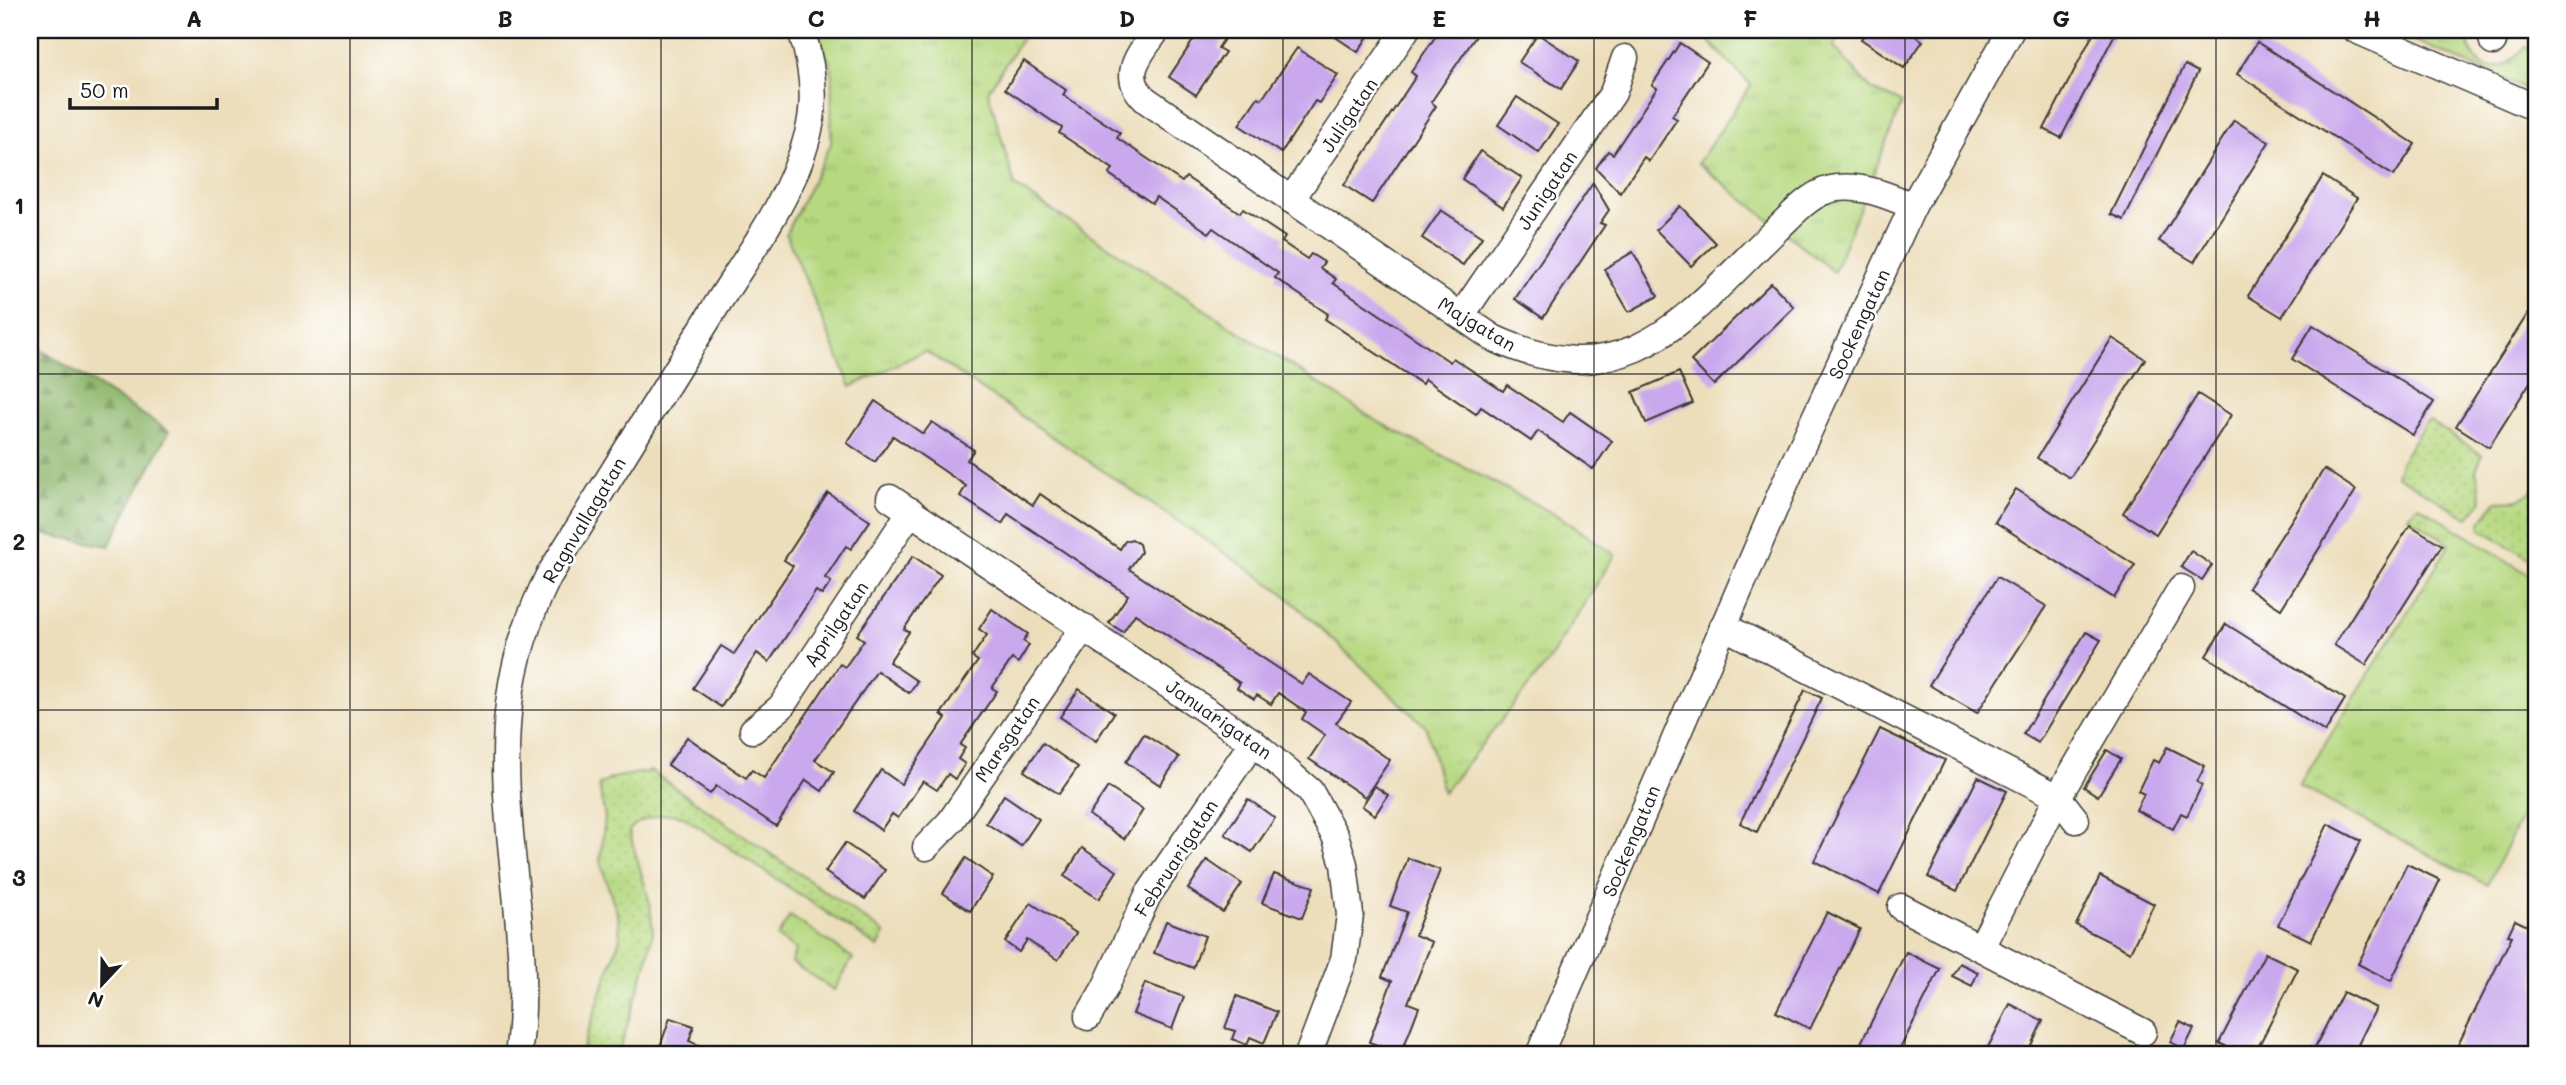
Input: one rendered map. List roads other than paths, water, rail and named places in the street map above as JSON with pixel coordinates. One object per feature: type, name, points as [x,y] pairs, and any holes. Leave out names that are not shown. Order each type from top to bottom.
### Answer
[{"type":"street","name":"Ragnvallagatan","points":[[518,1055],[520,964],[507,738],[514,670],[521,643],[548,577],[760,235],[799,162],[808,134],[813,102],[810,64],[801,30]]},
{"type":"street","name":"Majgatan","points":[[1157,30],[1135,62],[1131,78],[1138,93],[1146,100],[1493,338],[1536,356],[1579,362],[1619,357],[1648,345],[1684,319],[1792,215],[1821,193],[1834,188],[1867,189],[1913,206]]},
{"type":"street","name":"Juligatan","points":[[1291,200],[1406,30]]},
{"type":"street","name":"Sockengatan","points":[[1544,1054],[1794,463],[1913,206],[2011,30]]},
{"type":"street","points":[[2356,30],[2536,108]]},
{"type":"street","name":"Junigatan","points":[[1461,316],[1613,93],[1625,58]]},
{"type":"street","name":"Januarigatan","points":[[900,504],[1253,742],[1298,778],[1320,806],[1336,838],[1349,894],[1350,915],[1343,959],[1308,1055]]},
{"type":"street","name":"Aprilgatan","points":[[753,730],[781,707],[900,504]]},
{"type":"street","points":[[1981,947],[2058,797],[2181,588]]},
{"type":"street","points":[[1723,626],[2058,797],[2076,820]]},
{"type":"street","name":"Marsgatan","points":[[926,847],[950,822],[1084,627]]},
{"type":"street","name":"Februarigatan","points":[[1088,1017],[1105,988],[1148,895],[1253,742]]},
{"type":"street","points":[[1901,907],[2143,1032]]}]
